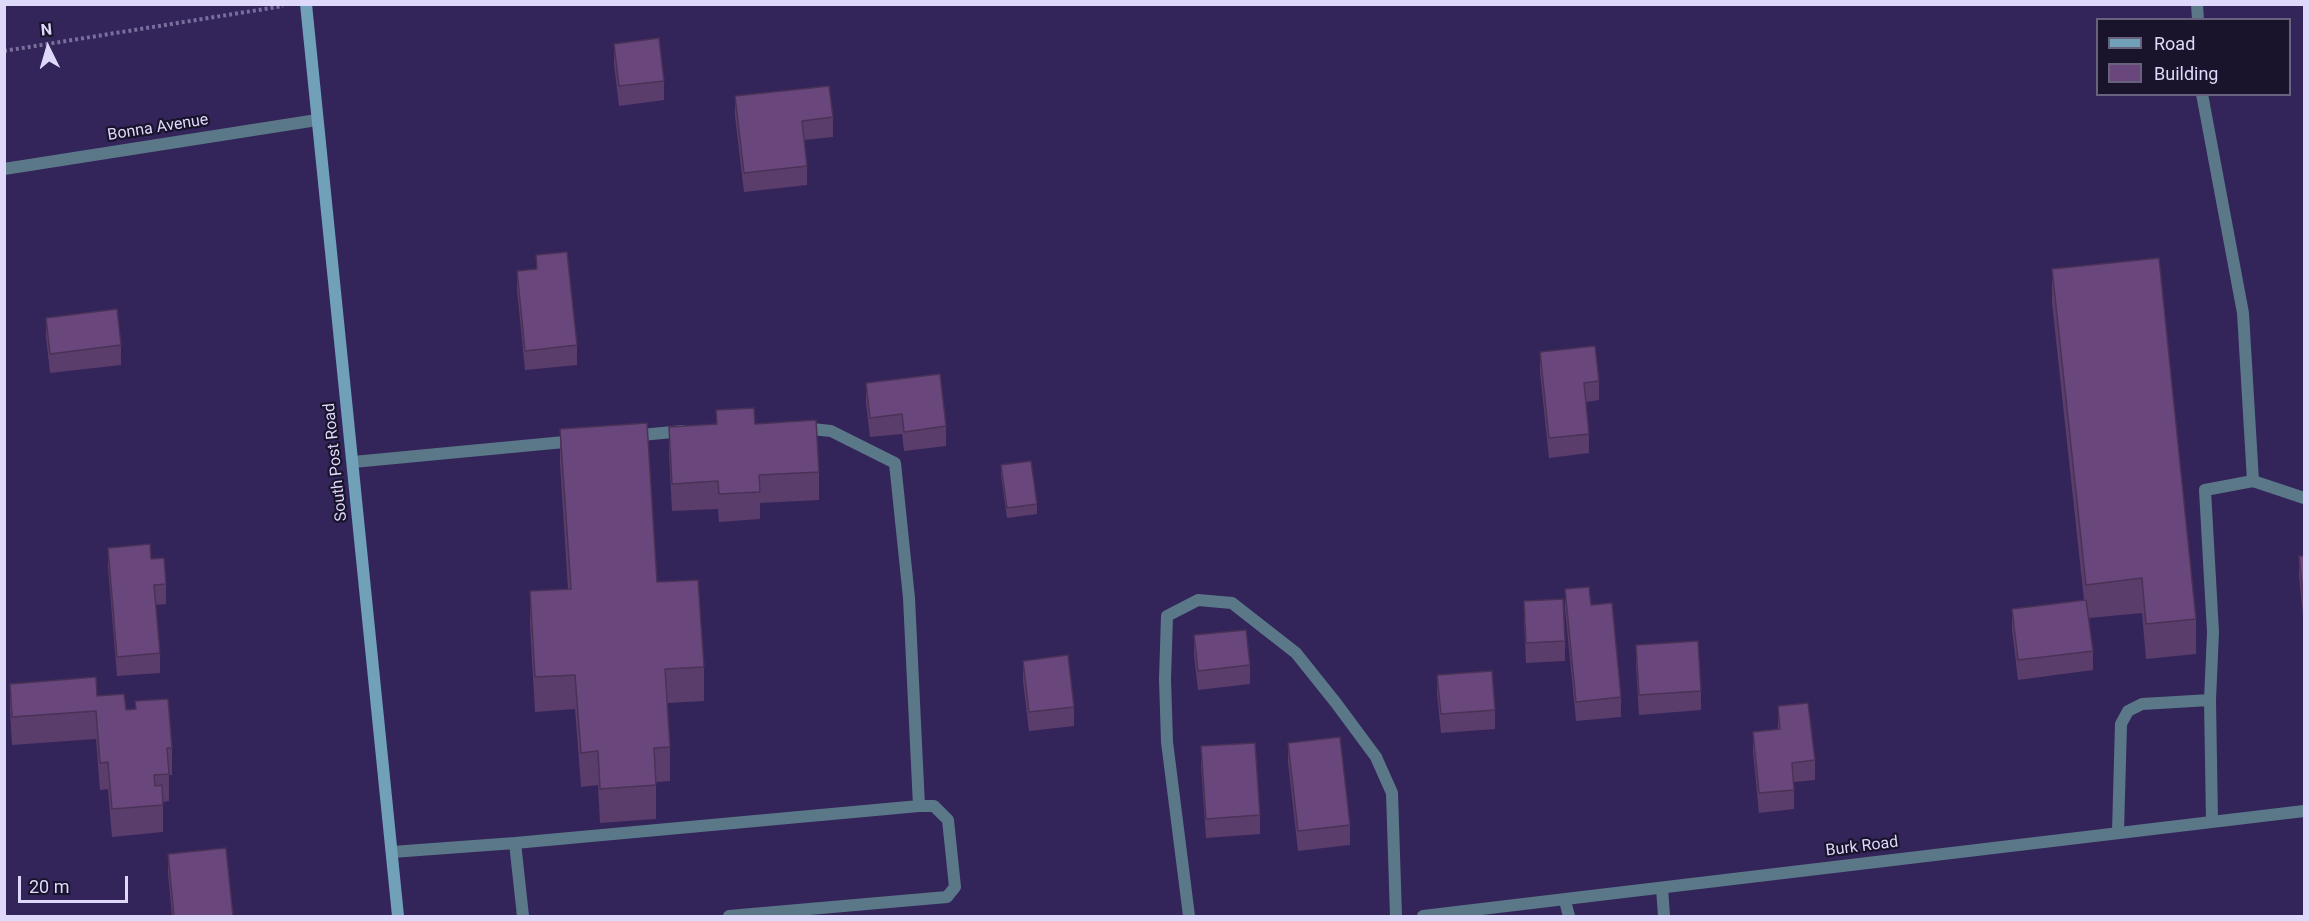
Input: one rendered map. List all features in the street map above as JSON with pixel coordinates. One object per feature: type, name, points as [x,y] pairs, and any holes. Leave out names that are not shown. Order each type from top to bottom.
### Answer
[{"type":"main road","name":"South Post Road","points":[[306,4],[398,916]]},
{"type":"street","points":[[2202,96],[2243,313],[2253,482]]},
{"type":"street","name":"Bonna Avenue","points":[[4,169],[318,120]]},
{"type":"street","points":[[786,426],[831,431],[896,463],[909,598],[919,806]]},
{"type":"street","points":[[623,437],[693,430]]},
{"type":"street","points":[[352,462],[588,440]]},
{"type":"street","points":[[2212,821],[2210,700],[2213,632],[2205,490],[2253,482],[2304,498]]},
{"type":"street","points":[[1189,916],[1167,742],[1167,616],[1198,600],[1232,603],[1296,653],[1376,757],[1392,793],[1396,916]]},
{"type":"street","points":[[2118,832],[2121,724],[2127,711],[2142,704],[2210,700]]},
{"type":"street","points":[[392,852],[919,806],[934,806],[948,820],[955,887],[947,897],[729,916]]},
{"type":"street","name":"Burk Road","points":[[1423,916],[1565,901],[2304,810]]},
{"type":"street","points":[[515,843],[523,916]]},
{"type":"street","points":[[1662,888],[1664,916]]},
{"type":"street","points":[[1565,901],[1569,916]]},
{"type":"path","points":[[4,51],[289,4]]},
{"type":"building","points":[[659,38],[664,81],[619,86],[614,44]]},
{"type":"building","points":[[829,86],[833,117],[802,121],[807,166],[744,173],[735,96]]},
{"type":"building","points":[[567,252],[577,345],[525,351],[517,271],[537,269],[536,255]]},
{"type":"building","points":[[2159,258],[2196,619],[2146,624],[2142,578],[2086,585],[2052,269]]},
{"type":"building","points":[[117,309],[121,345],[50,354],[46,318]]},
{"type":"building","points":[[1595,346],[1599,381],[1584,383],[1589,434],[1549,438],[1540,352]]},
{"type":"building","points":[[940,374],[946,426],[904,432],[902,414],[870,418],[866,383]]},
{"type":"building","points":[[754,408],[755,424],[816,420],[819,472],[759,475],[760,492],[719,494],[718,481],[672,484],[669,427],[717,424],[716,410]]},
{"type":"building","points":[[647,423],[657,582],[698,580],[704,667],[665,669],[670,747],[654,748],[656,785],[600,789],[598,751],[581,753],[575,675],[535,677],[530,591],[571,589],[560,429]]},
{"type":"building","points":[[1031,461],[1037,504],[1007,508],[1001,465]]},
{"type":"building","points":[[150,544],[151,559],[164,558],[166,584],[154,585],[160,653],[117,657],[108,548]]},
{"type":"building","points":[[2299,556],[2304,556],[2304,605]]},
{"type":"building","points":[[1589,587],[1591,605],[1612,603],[1621,697],[1576,702],[1565,589]]},
{"type":"building","points":[[1563,599],[1565,641],[1526,643],[1524,601]]},
{"type":"building","points":[[2086,600],[2093,651],[2018,660],[2012,609]]},
{"type":"building","points":[[1246,630],[1250,665],[1198,671],[1194,635]]},
{"type":"building","points":[[1698,641],[1701,691],[1639,695],[1636,645]]},
{"type":"building","points":[[1068,655],[1074,707],[1029,712],[1023,661]]},
{"type":"building","points":[[1492,671],[1495,710],[1441,714],[1437,675]]},
{"type":"building","points":[[96,677],[97,696],[124,694],[126,710],[136,709],[135,701],[168,699],[172,748],[167,748],[169,774],[154,775],[155,786],[162,785],[163,805],[112,809],[108,762],[100,763],[96,711],[12,717],[10,684]]},
{"type":"building","points":[[1808,703],[1815,760],[1792,763],[1794,790],[1759,793],[1753,732],[1780,729],[1778,706]]},
{"type":"building","points":[[1340,737],[1350,825],[1298,831],[1288,743]]},
{"type":"building","points":[[1255,743],[1260,815],[1206,819],[1201,746]]},
{"type":"building","points":[[226,848],[233,916],[174,916],[168,854]]}]
